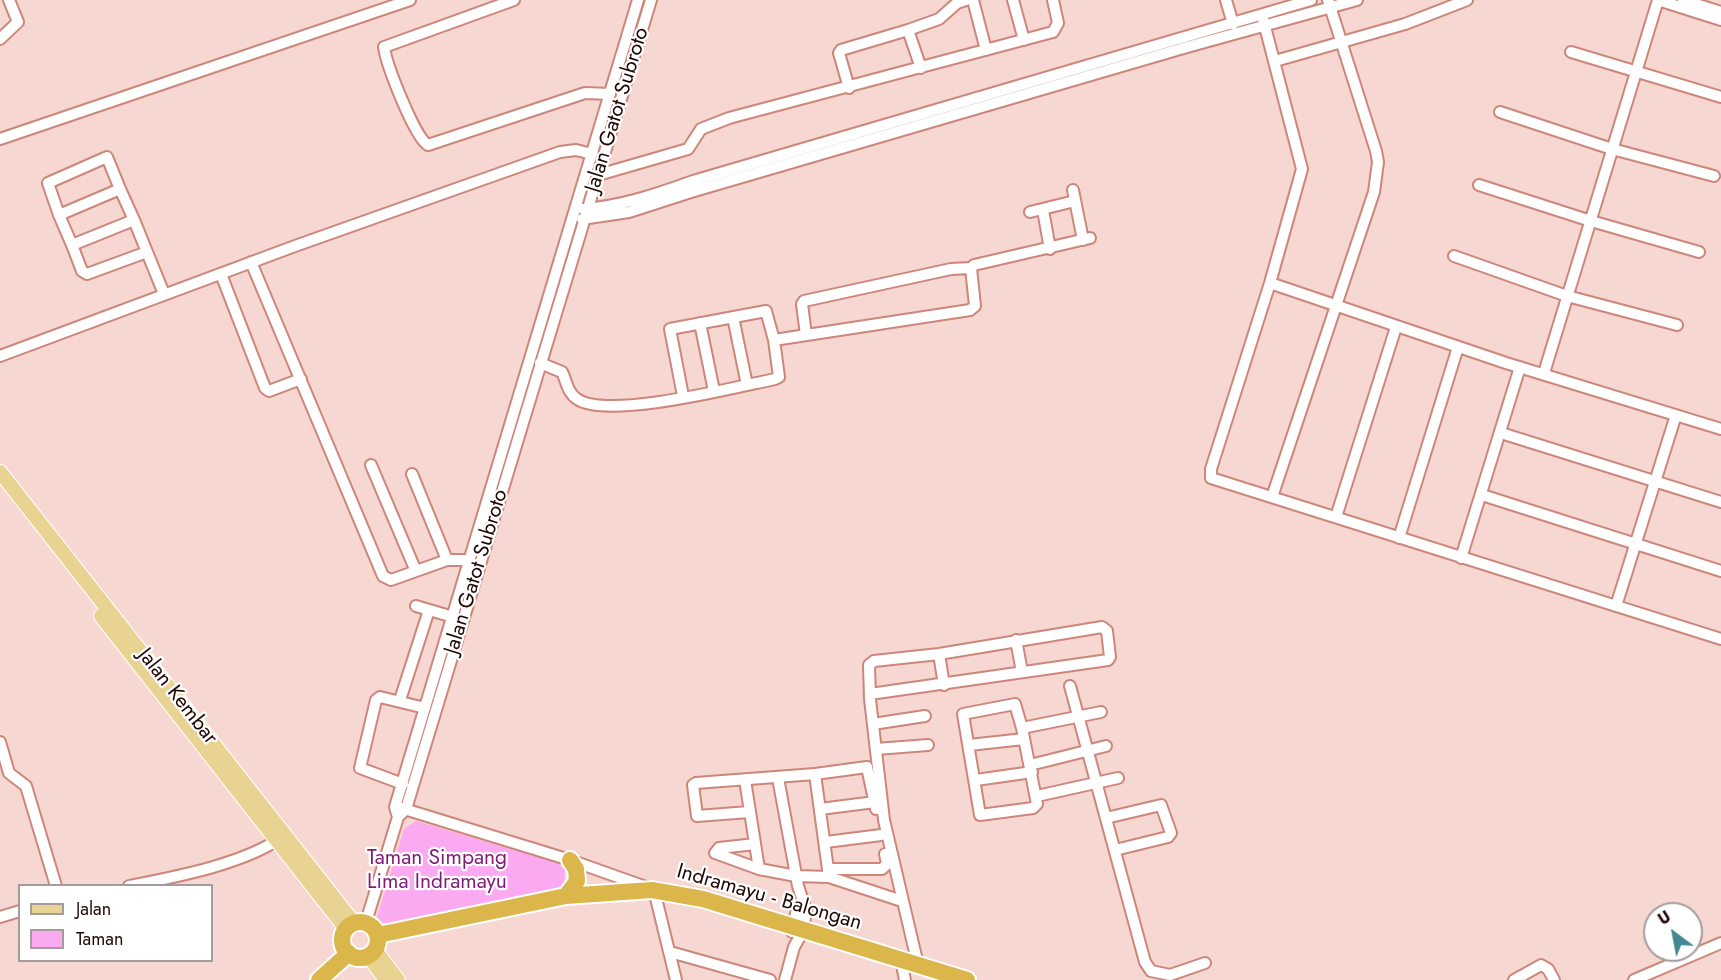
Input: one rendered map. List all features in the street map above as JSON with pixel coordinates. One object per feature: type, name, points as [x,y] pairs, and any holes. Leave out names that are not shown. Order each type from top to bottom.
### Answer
[{"type":"highway","points":[[566,896],[577,881],[576,868],[570,860]]},
{"type":"highway","name":"Indramayu - Balongan","points":[[374,947],[566,896],[653,890],[703,899],[967,980]]},
{"type":"highway","points":[[355,925],[374,947],[358,957],[349,953],[343,943],[355,925]]},
{"type":"highway","points":[[319,980],[349,953]]},
{"type":"main road","name":"Jalan Kembar","points":[[0,472],[274,842]]},
{"type":"main road","name":"Jalan Kembar","points":[[0,487],[274,842],[355,925]]},
{"type":"main road","points":[[374,947],[386,980]]},
{"type":"main road","points":[[374,947],[398,980]]},
{"type":"street","points":[[0,39],[18,22],[9,0]]},
{"type":"street","points":[[0,139],[410,0]]},
{"type":"street","points":[[514,0],[384,47],[415,128],[424,142],[428,145],[456,137],[585,93],[610,94]]},
{"type":"street","name":"Jalan Gatot Subroto","points":[[355,925],[400,811],[496,492],[574,213],[638,0]]},
{"type":"street","name":"Jalan Gatot Subroto","points":[[496,492],[543,364],[651,0]]},
{"type":"street","points":[[973,0],[986,50]]},
{"type":"street","points":[[1013,0],[1024,40]]},
{"type":"street","points":[[598,175],[688,149],[701,129],[729,118],[849,88],[1024,40],[1056,29],[1058,20],[1053,0]]},
{"type":"street","points":[[1226,0],[1233,24]]},
{"type":"street","points":[[1186,42],[1233,24],[1263,20],[1311,0]]},
{"type":"street","points":[[587,214],[629,212],[1186,42],[1263,20],[1357,0]]},
{"type":"street","points":[[1275,61],[1424,18],[1467,0]]},
{"type":"street","points":[[1544,373],[1658,0],[1721,20]]},
{"type":"street","points":[[1683,0],[1721,12]]},
{"type":"street","points":[[849,88],[839,53],[843,48],[939,19],[960,1]]},
{"type":"street","points":[[1272,497],[1374,192],[1378,162],[1330,4]]},
{"type":"street","points":[[1263,20],[1302,169],[1270,283],[1210,473],[1213,479],[1721,639]]},
{"type":"street","points":[[908,30],[921,68]]},
{"type":"street","points":[[1571,52],[1721,97]]},
{"type":"street","points":[[1500,112],[1612,149],[1714,176]]},
{"type":"street","points":[[0,356],[251,262],[560,152],[576,150],[592,154]]},
{"type":"street","points":[[147,252],[87,274],[82,271],[48,183],[66,173],[107,157],[134,220],[147,252],[164,294]]},
{"type":"street","points":[[1479,185],[1698,252]]},
{"type":"street","points":[[59,215],[120,189]]},
{"type":"street","points":[[806,335],[802,304],[804,300],[971,268],[977,264],[1087,239],[1074,196],[1042,210],[1030,212]]},
{"type":"street","points":[[1042,210],[1050,249]]},
{"type":"street","name":"Jalan Gatot Subroto","points":[[574,213],[587,214]]},
{"type":"street","points":[[72,246],[134,220]]},
{"type":"street","points":[[1454,256],[1567,296],[1677,325]]},
{"type":"street","points":[[251,262],[382,576],[391,580],[415,569],[447,560],[470,560]]},
{"type":"street","points":[[774,340],[970,310],[975,306],[971,268]]},
{"type":"street","points":[[220,274],[265,388],[269,391],[300,379]]},
{"type":"street","points":[[1270,283],[1396,327],[1721,429]]},
{"type":"street","points":[[543,364],[558,369],[570,391],[577,398],[598,406],[625,406],[747,385],[779,377],[774,340],[766,311],[669,330],[683,396]]},
{"type":"street","points":[[733,317],[747,385]]},
{"type":"street","points":[[700,324],[714,391]]},
{"type":"street","points":[[1336,517],[1396,327]]},
{"type":"street","points":[[1399,538],[1458,347]]},
{"type":"street","points":[[1461,558],[1520,367]]},
{"type":"street","points":[[1616,606],[1676,415]]},
{"type":"street","points":[[1501,434],[1721,502]]},
{"type":"street","points":[[371,465],[415,569]]},
{"type":"street","points":[[412,474],[447,560]]},
{"type":"street","points":[[1482,495],[1721,571]]},
{"type":"street","name":"Jalan Gatot Subroto","points":[[400,811],[402,784],[425,729],[425,708],[470,560],[491,508]]},
{"type":"street","points":[[416,606],[453,617]]},
{"type":"street","points":[[400,700],[429,610]]},
{"type":"street","points":[[870,694],[1108,660],[1110,657],[1107,631],[1104,627],[1016,640],[939,654],[871,662],[868,667],[870,694],[873,724],[884,820],[918,965]]},
{"type":"street","points":[[1016,640],[1022,672]]},
{"type":"street","points":[[939,654],[944,685]]},
{"type":"street","points":[[1070,686],[1144,962],[1151,971],[1171,977],[1205,963]]},
{"type":"street","points":[[402,784],[360,768],[376,700],[380,697],[400,700],[425,708]]},
{"type":"street","points":[[1015,704],[1036,796],[1037,804],[1034,808],[980,815],[969,745],[963,714],[1015,704]]},
{"type":"street","points":[[969,745],[1101,712]]},
{"type":"street","points":[[873,724],[925,716]]},
{"type":"street","points":[[0,742],[9,773],[27,786],[56,884]]},
{"type":"street","points":[[876,749],[928,745]]},
{"type":"street","points":[[976,780],[1031,769],[1106,746]]},
{"type":"street","points":[[749,812],[699,816],[694,813],[692,786],[867,767],[886,867],[796,876],[759,869],[715,853],[719,848],[755,844]]},
{"type":"street","points":[[815,774],[829,873]]},
{"type":"street","points":[[778,778],[801,902],[806,910],[797,929],[785,980]]},
{"type":"street","points":[[1036,796],[1118,778]]},
{"type":"street","points":[[745,780],[759,869]]},
{"type":"street","points":[[820,809],[875,802]]},
{"type":"street","points":[[1106,818],[1161,805],[1171,833],[1168,837],[1115,850]]},
{"type":"street","points":[[400,811],[570,860],[653,890],[676,980]]},
{"type":"street","points":[[826,842],[881,835]]},
{"type":"street","points":[[135,884],[178,877],[274,842]]},
{"type":"street","points":[[829,873],[902,901]]},
{"type":"street","points":[[0,917],[18,912]]},
{"type":"street","points":[[1634,980],[1657,976],[1721,943]]},
{"type":"street","points":[[670,951],[742,976],[770,980]]},
{"type":"street","points":[[901,960],[905,980]]},
{"type":"street","points":[[1514,980],[1541,965],[1548,969],[1554,980]]},
{"type":"green space","name":"Taman Simpang Lima Indramayu","points":[[416,821],[557,863],[565,870],[564,883],[558,891],[384,924],[377,917],[404,829]]}]
